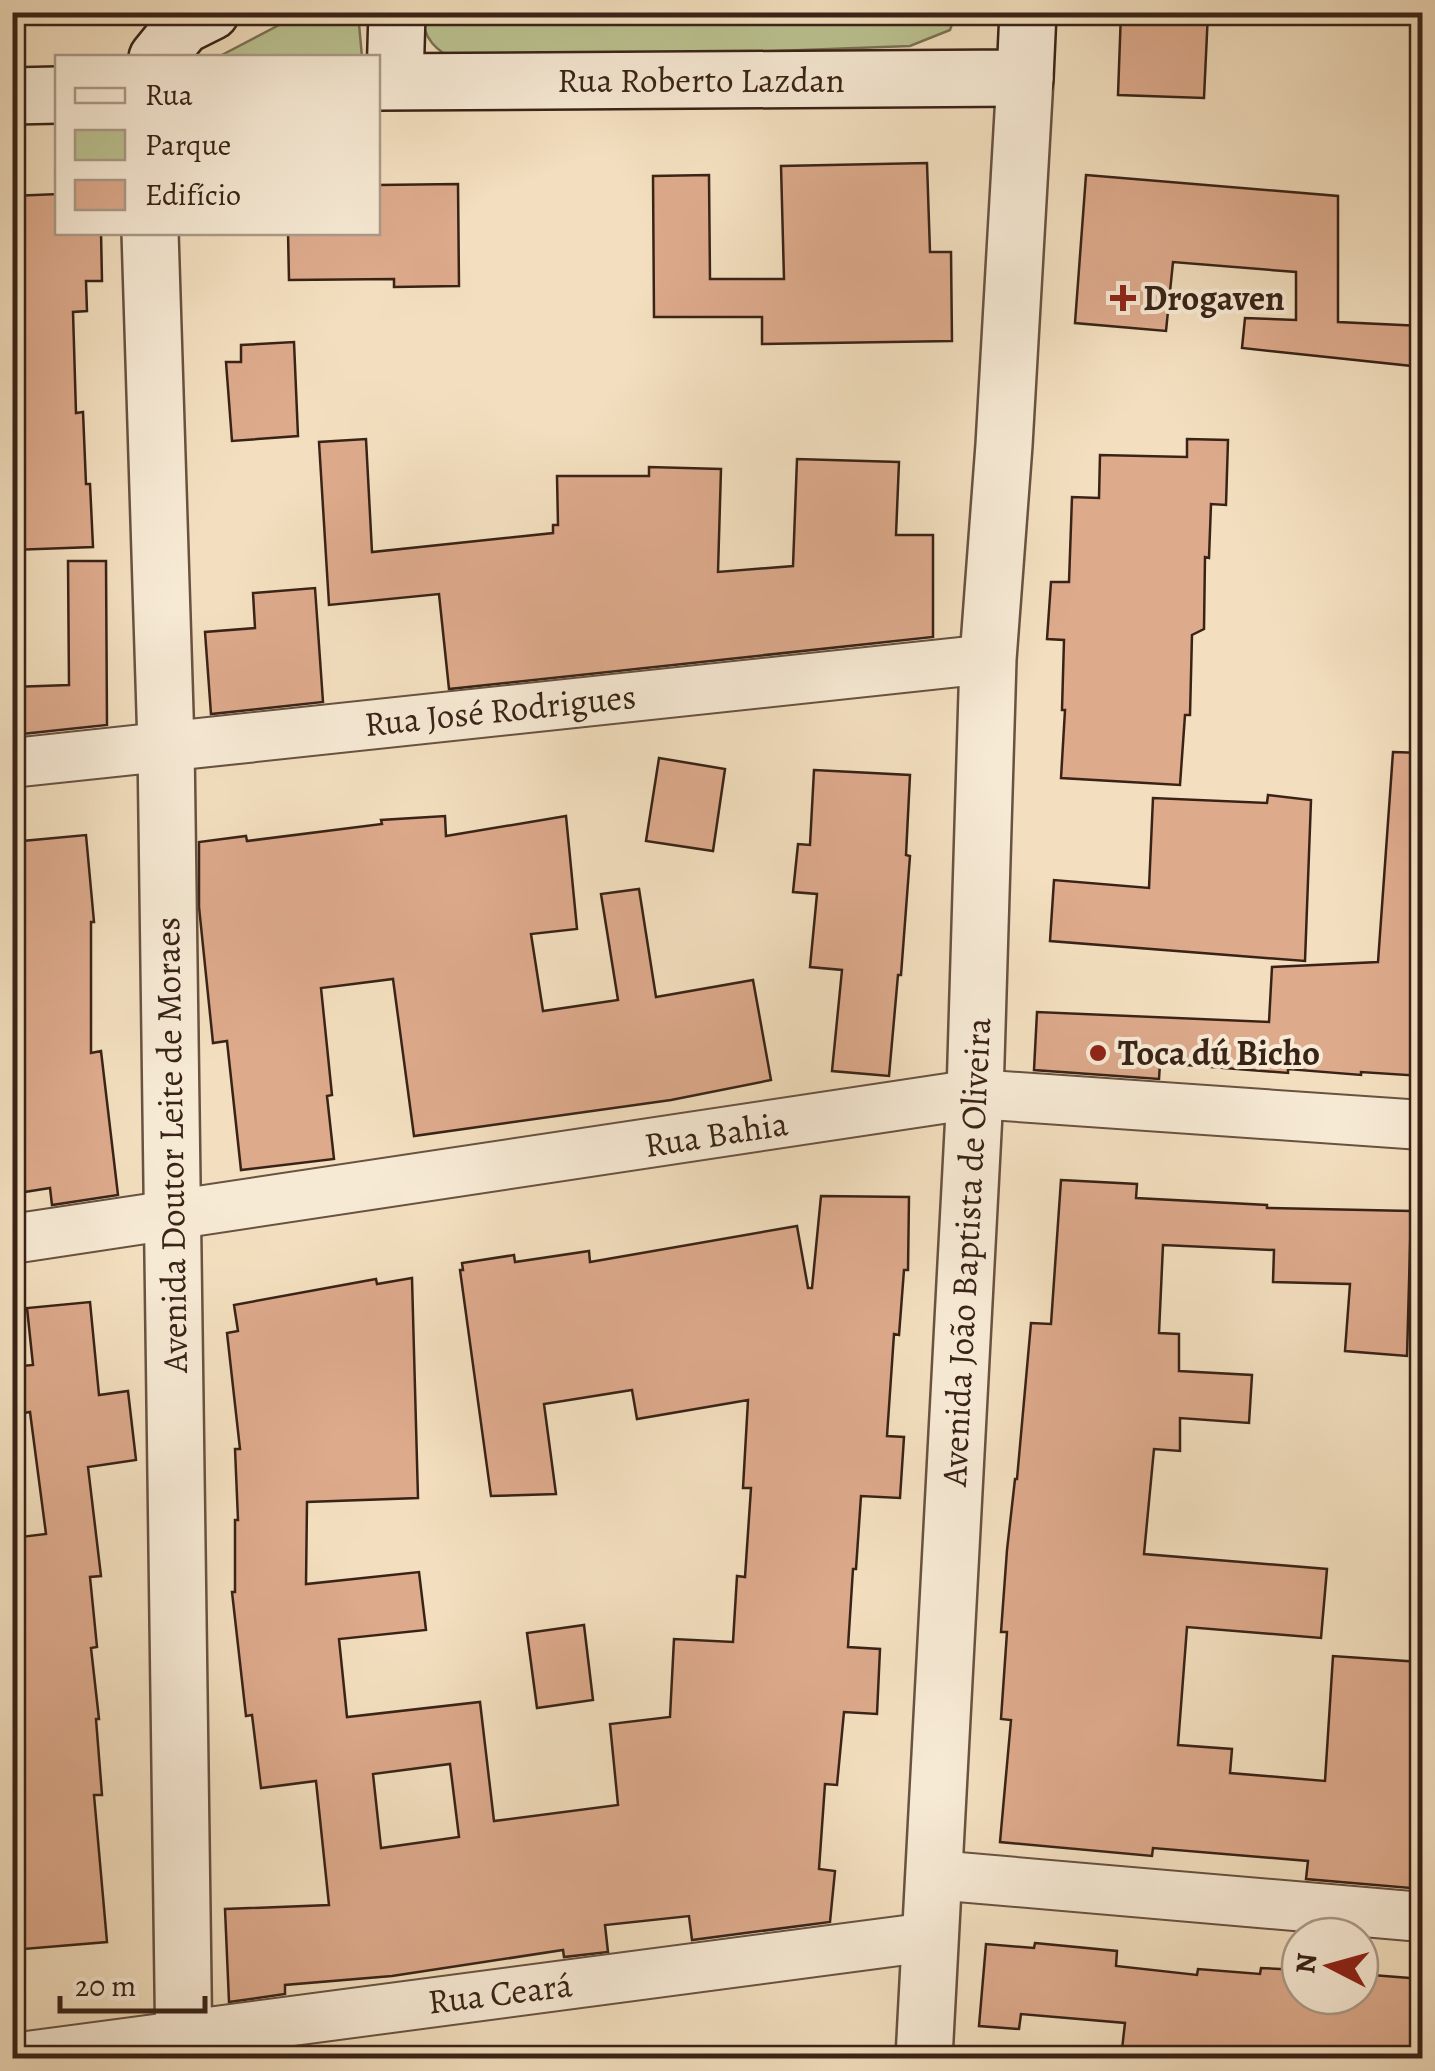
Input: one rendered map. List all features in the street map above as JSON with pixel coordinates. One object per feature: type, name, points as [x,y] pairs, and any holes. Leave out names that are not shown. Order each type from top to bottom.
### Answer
[{"type":"street","points":[[160,55],[183,26],[210,12]]},
{"type":"street","points":[[386,82],[398,12]]},
{"type":"street","points":[[1025,78],[1028,12]]},
{"type":"street","name":"Rua Roberto Lazdan","points":[[386,82],[1025,78]]},
{"type":"street","name":"Avenida João Baptista de Oliveira","points":[[924,2058],[974,1094],[988,659],[1025,78]]},
{"type":"street","points":[[12,96],[55,95]]},
{"type":"street","name":"Avenida Doutor Leite de Moraes","points":[[150,235],[166,745],[184,2046]]},
{"type":"street","name":"Rua José Rodrigues","points":[[12,763],[988,659]]},
{"type":"street","name":"Rua Bahia","points":[[12,1240],[974,1094],[1422,1125]]},
{"type":"street","points":[[935,1876],[1422,1917]]},
{"type":"street","name":"Rua Ceará","points":[[12,2058],[184,2046],[929,1937]]},
{"type":"green space","points":[[304,12],[358,13],[362,55],[222,55]]},
{"type":"green space","points":[[422,13],[956,13],[950,30],[910,46],[459,63],[432,43]]},
{"type":"building","points":[[1121,12],[1208,12],[1204,98],[1118,95]]},
{"type":"building","points":[[927,163],[930,252],[951,252],[952,341],[762,344],[762,317],[654,317],[653,176],[709,175],[710,279],[784,279],[781,166]]},
{"type":"building","points":[[1086,175],[1338,196],[1338,322],[1422,326],[1422,367],[1242,348],[1245,318],[1296,320],[1296,272],[1173,262],[1166,331],[1075,323]]},
{"type":"building","points":[[458,184],[459,286],[394,287],[394,279],[289,280],[288,235],[380,235],[380,185]]},
{"type":"building","points":[[55,194],[55,235],[101,235],[102,281],[86,281],[87,311],[73,312],[76,413],[83,412],[93,547],[12,550],[12,196]]},
{"type":"building","points":[[294,342],[298,436],[232,441],[226,362],[241,362],[241,345]]},
{"type":"building","points":[[366,439],[372,552],[553,533],[553,525],[558,525],[557,476],[649,476],[649,467],[721,469],[718,572],[793,566],[797,459],[899,462],[896,535],[933,535],[933,637],[449,689],[439,594],[329,605],[319,442]]},
{"type":"building","points":[[1187,439],[1228,440],[1226,505],[1211,504],[1209,558],[1205,557],[1204,629],[1192,635],[1190,715],[1185,715],[1180,785],[1061,778],[1064,640],[1047,639],[1051,582],[1069,582],[1072,497],[1099,498],[1100,455],[1187,457]]},
{"type":"building","points":[[68,561],[106,561],[107,725],[12,735],[12,687],[69,685]]},
{"type":"building","points":[[315,588],[323,702],[211,714],[205,632],[255,628],[253,593]]},
{"type":"building","points":[[1393,752],[1422,753],[1422,1076],[1288,1069],[1288,1073],[1160,1063],[1159,1079],[1034,1070],[1037,1012],[1269,1022],[1272,967],[1378,962]]},
{"type":"building","points":[[659,758],[725,769],[713,851],[646,841]]},
{"type":"building","points":[[814,770],[910,775],[906,855],[910,856],[889,1076],[832,1071],[842,970],[810,967],[817,894],[793,892],[798,844],[810,845]]},
{"type":"building","points":[[1268,795],[1311,800],[1305,961],[1050,941],[1054,880],[1149,888],[1153,798],[1267,803]]},
{"type":"building","points":[[445,816],[446,836],[566,816],[577,929],[531,934],[543,1011],[618,1000],[601,894],[639,889],[656,997],[753,980],[771,1080],[671,1100],[414,1136],[393,979],[321,988],[334,1159],[241,1170],[227,1041],[213,1043],[199,907],[199,842],[246,836],[247,841],[382,824],[381,820]]},
{"type":"building","points":[[86,835],[94,922],[91,1053],[101,1051],[118,1195],[52,1205],[50,1188],[12,1194],[12,842]]},
{"type":"building","points":[[1061,1180],[1137,1184],[1136,1198],[1267,1208],[1411,1211],[1407,1356],[1345,1351],[1350,1284],[1273,1282],[1274,1250],[1163,1245],[1159,1333],[1179,1334],[1179,1371],[1252,1375],[1249,1423],[1180,1418],[1180,1451],[1154,1449],[1144,1554],[1327,1569],[1321,1638],[1187,1627],[1178,1745],[1232,1749],[1230,1773],[1325,1781],[1333,1656],[1420,1662],[1411,1789],[1422,1790],[1422,1889],[1306,1879],[1308,1861],[1153,1848],[1152,1856],[1000,1842],[1011,1720],[1001,1719],[1007,1632],[1001,1632],[1007,1550],[1031,1323],[1051,1324]]},
{"type":"building","points":[[821,1196],[909,1197],[908,1270],[904,1270],[899,1335],[894,1334],[887,1436],[904,1437],[900,1498],[861,1496],[848,1647],[880,1649],[877,1714],[844,1712],[837,1785],[825,1784],[819,1869],[835,1871],[830,1922],[692,1940],[689,1916],[605,1925],[608,1952],[564,1957],[563,1950],[392,1976],[285,1985],[285,1994],[229,2002],[225,1909],[329,1905],[316,1781],[261,1788],[252,1715],[246,1716],[232,1592],[238,1520],[235,1449],[240,1449],[227,1333],[238,1331],[234,1305],[376,1279],[377,1284],[412,1278],[418,1498],[307,1502],[306,1584],[419,1572],[426,1630],[339,1639],[347,1717],[480,1702],[494,1821],[618,1805],[610,1724],[670,1717],[674,1639],[733,1642],[737,1576],[745,1577],[751,1488],[743,1488],[748,1400],[637,1419],[632,1390],[544,1404],[556,1494],[491,1496],[462,1263],[514,1255],[515,1262],[589,1251],[590,1262],[797,1226],[808,1288],[812,1288]],"holes":[[[450,1764],[459,1837],[381,1848],[373,1774]]]},
{"type":"building","points":[[90,1302],[99,1395],[128,1391],[136,1460],[88,1467],[101,1576],[90,1577],[97,1647],[91,1648],[102,1795],[94,1795],[107,1942],[12,1950],[12,1538],[46,1534],[30,1412],[12,1415],[12,1367],[33,1365],[27,1308]]},
{"type":"building","points":[[584,1625],[593,1700],[537,1708],[527,1633]]},
{"type":"building","points":[[1035,1943],[1117,1951],[1116,1966],[1197,1975],[1198,1969],[1260,1974],[1261,1968],[1280,1969],[1280,2016],[1380,2016],[1380,1976],[1422,1979],[1422,2058],[1121,2058],[1125,2023],[1021,2014],[1019,2029],[979,2026],[986,1944],[1034,1948]]},
{"type":"place","name":"Drogaven","points":[[1123,298]]},
{"type":"place","name":"Toca dú Bicho","points":[[1098,1053]]}]
